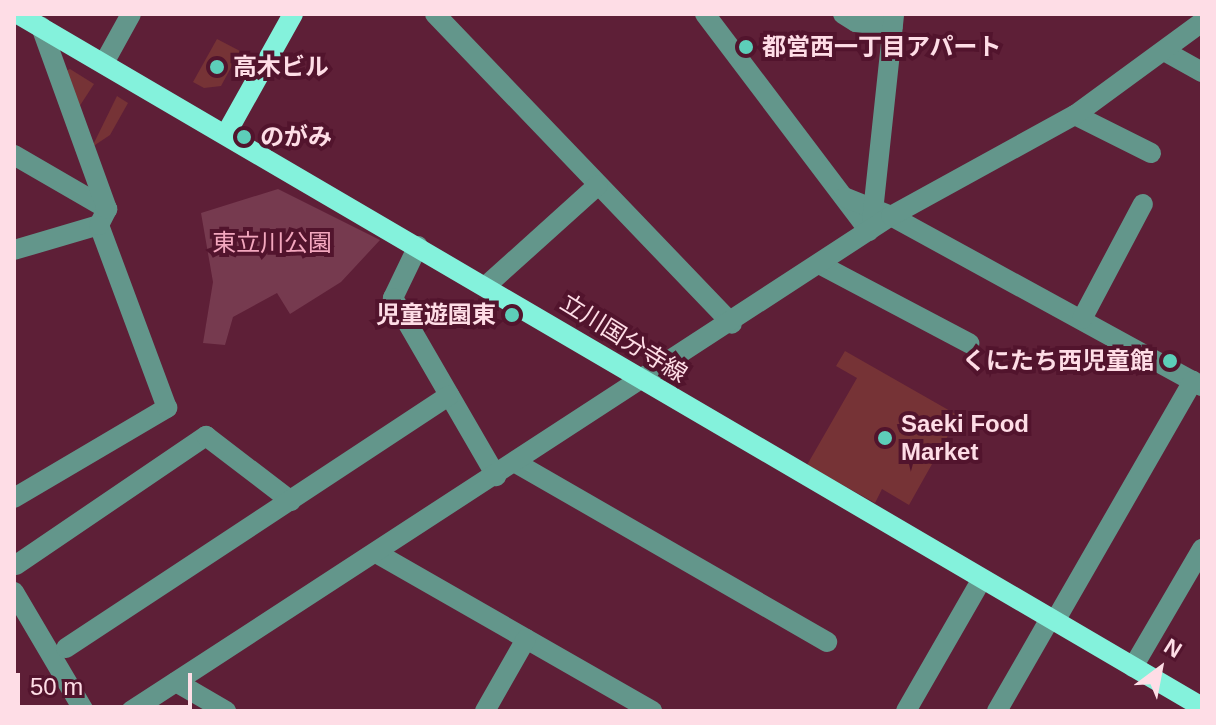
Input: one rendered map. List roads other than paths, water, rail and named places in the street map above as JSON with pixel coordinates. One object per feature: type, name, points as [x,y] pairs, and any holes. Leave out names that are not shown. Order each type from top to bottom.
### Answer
[{"type":"main road","name":"立川国分寺線","points":[[18,14],[487,285],[642,382],[1202,707]]},
{"type":"main road","points":[[226,134],[293,14]]},
{"type":"street","points":[[104,63],[131,14]]},
{"type":"street","points":[[435,14],[732,324]]},
{"type":"street","points":[[705,14],[869,231]]},
{"type":"street","points":[[843,14],[856,22],[894,20],[883,212]]},
{"type":"street","points":[[140,709],[176,682],[732,324],[869,231],[883,212],[1075,115],[1166,52],[1202,22]]},
{"type":"street","points":[[14,498],[167,408],[41,27]]},
{"type":"street","points":[[1166,52],[1202,72]]},
{"type":"street","points":[[1075,115],[1151,153]]},
{"type":"street","points":[[14,155],[103,217]]},
{"type":"street","points":[[487,285],[598,185]]},
{"type":"street","points":[[844,197],[883,212],[1198,383],[997,711]]},
{"type":"street","points":[[1082,319],[1143,204]]},
{"type":"street","points":[[14,250],[103,217]]},
{"type":"street","points":[[418,246],[393,298],[496,476]]},
{"type":"street","points":[[819,264],[969,343]]},
{"type":"street","points":[[66,648],[449,395]]},
{"type":"street","points":[[16,565],[206,436],[291,501]]},
{"type":"street","points":[[516,463],[827,642]]},
{"type":"street","points":[[1133,667],[1202,549]]},
{"type":"street","points":[[378,554],[652,711]]},
{"type":"street","points":[[906,711],[982,579]]},
{"type":"street","points":[[14,592],[84,711]]},
{"type":"street","points":[[485,711],[526,639]]},
{"type":"street","points":[[176,682],[226,711]]},
{"type":"place","name":"都営西一丁目アパート","points":[[746,47]]},
{"type":"place","name":"高木ビル","points":[[217,67]]},
{"type":"place","name":"のがみ","points":[[244,137]]},
{"type":"place","name":"児童遊園東","points":[[512,315]]},
{"type":"place","name":"くにたち西児童館","points":[[1170,361]]},
{"type":"place","name":"Saeki Food Market","points":[[885,438]]},
{"type":"park label","name":"東立川公園","points":[[272,243]]}]
